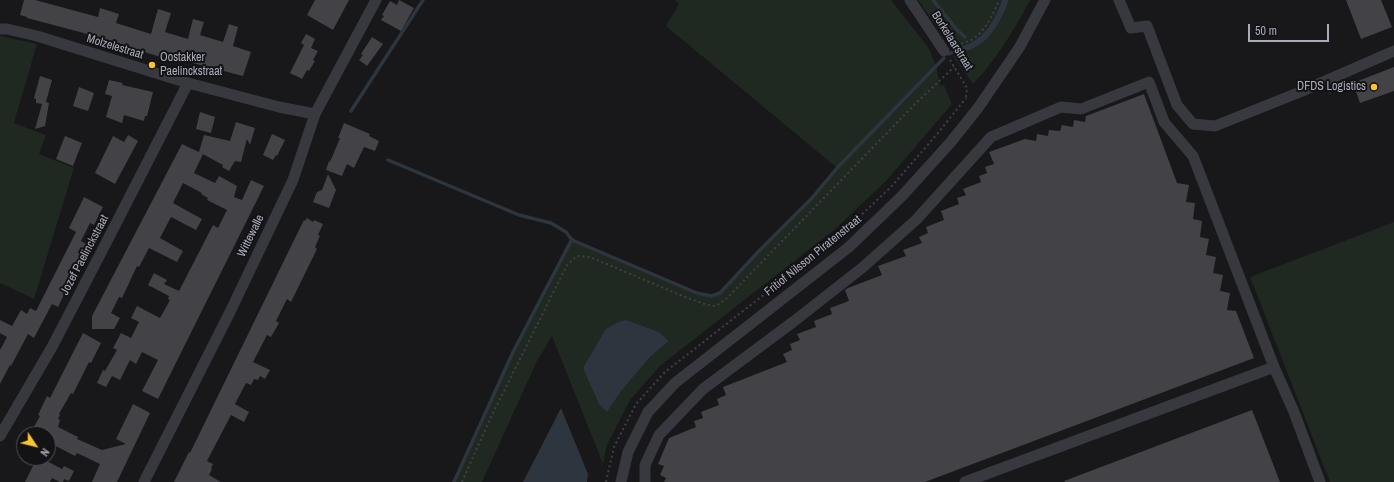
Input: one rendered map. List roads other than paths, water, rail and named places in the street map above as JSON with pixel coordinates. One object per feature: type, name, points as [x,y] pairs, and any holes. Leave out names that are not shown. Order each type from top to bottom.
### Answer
[{"type":"street","name":"Wittewalle","points":[[144,482],[213,346],[293,180],[315,114],[376,0]]},
{"type":"street","name":"Borkelaarstraat","points":[[910,0],[944,51]]},
{"type":"street","name":"Fritiof Nilsson Piratenstraat","points":[[621,482],[628,452],[648,412],[675,382],[849,247],[902,196],[950,143],[978,108],[1019,48],[1045,0]]},
{"type":"street","points":[[1119,0],[1131,28],[1147,26],[1177,104],[1194,124],[1215,126],[1300,92],[1394,51]]},
{"type":"street","name":"Molzelestraat","points":[[0,29],[36,36],[188,83],[279,107],[315,114]]},
{"type":"street","points":[[645,482],[645,465],[659,435],[703,389],[862,268],[916,220],[990,137],[1061,107],[1082,109],[1149,82],[1164,122],[1193,156],[1320,482]]},
{"type":"street","name":"Jozef Paelinckstraat","points":[[0,436],[52,346],[188,83]]},
{"type":"street","points":[[965,482],[1274,367]]},
{"type":"waterway","points":[[351,111],[423,0]]},
{"type":"waterway","points":[[933,0],[957,30],[965,37]]},
{"type":"waterway","points":[[949,54],[957,50]]},
{"type":"waterway","points":[[388,160],[519,215],[551,223],[566,232],[572,240],[697,293],[711,296],[720,293],[758,252],[812,198],[837,168],[944,58]]},
{"type":"waterway","points":[[454,482],[513,352],[572,239]]},
{"type":"place","name":"Oostakker Paelinckstraat","points":[[152,65]]},
{"type":"place","name":"DFDS Logistics","points":[[1374,87]]}]
